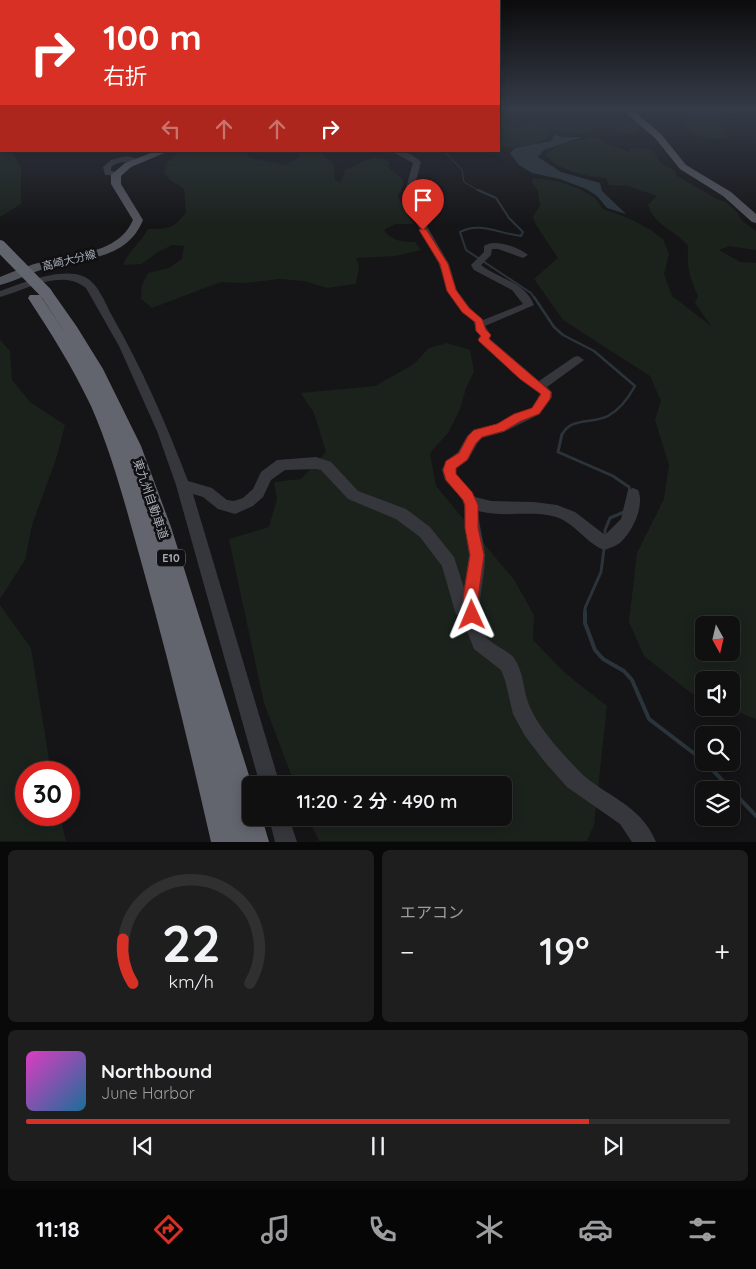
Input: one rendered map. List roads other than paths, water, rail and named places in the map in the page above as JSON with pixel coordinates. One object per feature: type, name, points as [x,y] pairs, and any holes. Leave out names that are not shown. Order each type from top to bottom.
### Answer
[{"type":"highway","name":"東九州自動車道","points":[[0,246],[40,296],[91,389],[112,436],[155,569],[226,842]]},
{"type":"highway","name":"東九州自動車道","points":[[0,259],[66,319],[98,372],[126,428],[169,550],[254,842]]},
{"type":"main road","points":[[668,148],[683,167],[727,194],[756,220]]},
{"type":"main road","name":"高崎大分線","points":[[0,280],[39,267],[93,255],[126,240],[133,232],[138,220],[116,184],[116,174],[139,160],[162,152]]},
{"type":"street","points":[[397,152],[411,157],[417,162],[417,171],[408,190],[407,199],[444,264],[452,291],[466,310],[480,324],[481,331],[486,335],[483,340],[524,376],[544,390],[546,396],[536,411],[500,428],[478,434],[472,440],[463,456],[451,465],[450,476],[468,496],[470,501],[477,555],[471,598],[475,631],[480,643],[507,664],[514,678],[520,707],[532,728],[551,754],[574,780],[627,817],[646,842]]},
{"type":"street","points":[[480,324],[529,305],[528,299],[522,292],[477,268],[476,265],[488,253],[488,246],[499,246],[523,255]]},
{"type":"street","points":[[0,294],[56,276],[81,279],[90,286],[124,346],[163,431],[183,484],[267,776]]},
{"type":"street","points":[[539,386],[578,360]]},
{"type":"street","points":[[183,484],[207,492],[223,505],[235,508],[248,502],[258,493],[266,476],[282,464],[316,463],[326,466],[353,495],[401,514],[425,532],[449,562],[462,608],[472,615]]},
{"type":"street","points":[[470,501],[483,507],[542,508],[555,511],[565,514],[598,539],[610,542],[623,528],[632,512],[633,494]]},
{"type":"street","points":[[281,826],[286,842]]},
{"type":"waterway","points":[[445,152],[462,170],[464,182],[481,192]]},
{"type":"waterway","points":[[478,190],[496,198],[509,218],[523,232],[521,236],[483,228],[468,229],[460,232],[466,250],[531,293],[534,298]]},
{"type":"waterway","points":[[534,297],[554,327],[563,335],[594,351],[635,386],[623,403],[608,416],[576,423],[566,429],[562,435]]},
{"type":"waterway","points":[[562,434],[558,452],[613,476],[629,487],[630,490]]},
{"type":"waterway","points":[[605,538],[605,530],[610,518],[624,512]]},
{"type":"waterway","points":[[604,549],[601,572],[585,608],[585,623],[595,650],[603,659],[624,671],[632,680],[649,719],[695,754]]},
{"type":"waterway","points":[[714,771],[756,816]]}]
